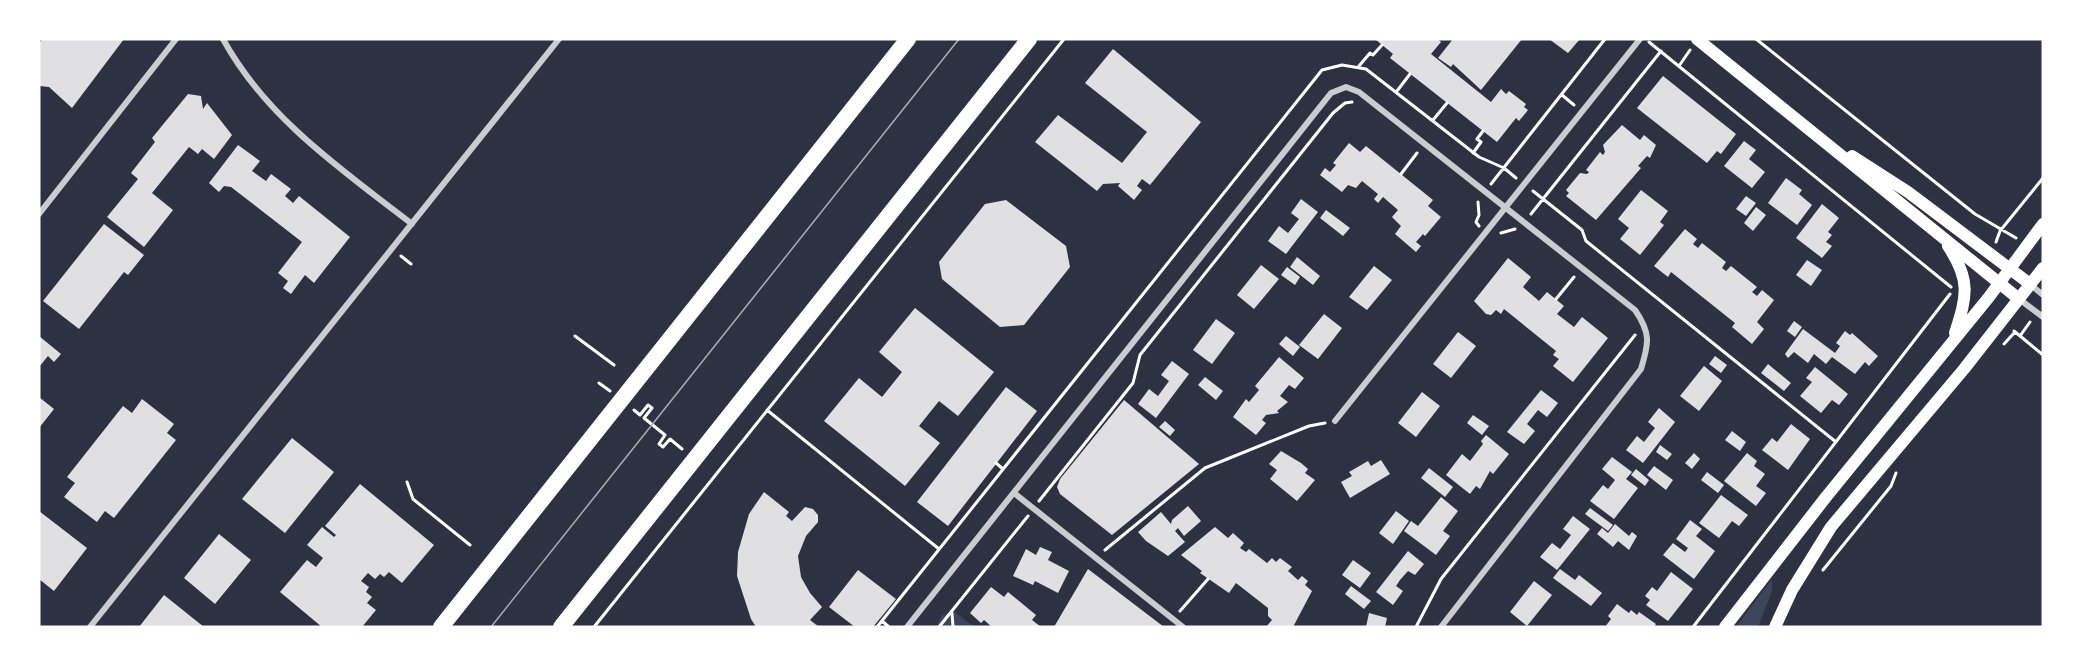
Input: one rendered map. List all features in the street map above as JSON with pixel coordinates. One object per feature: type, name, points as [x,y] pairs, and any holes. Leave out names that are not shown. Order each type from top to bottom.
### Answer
[{"type":"highway","points":[[441,627],[908,39]]},
{"type":"highway","points":[[561,627],[1029,39]]},
{"type":"main road","points":[[1697,39],[2019,299]]},
{"type":"main road","points":[[1806,126],[1908,192],[2030,284]]},
{"type":"main road","points":[[1725,627],[2000,282],[2043,224]]},
{"type":"main road","points":[[1942,236],[1960,267],[1966,287],[1966,298],[1953,340]]},
{"type":"main road","points":[[1775,627],[1792,590],[1831,527],[1964,369],[2043,268]]},
{"type":"street","points":[[39,214],[176,39]]},
{"type":"street","points":[[223,39],[234,60],[270,105],[304,139],[412,224]]},
{"type":"street","points":[[90,627],[390,247],[412,224],[559,39]]},
{"type":"street","points":[[1335,421],[1640,39]]},
{"type":"street","points":[[908,627],[1331,93],[1346,87],[1359,92],[1635,310],[1646,327],[1648,348],[1641,369],[1441,627]]},
{"type":"street","points":[[2030,284],[2043,295]]},
{"type":"street","points":[[2019,299],[2043,317]]},
{"type":"street","points":[[1014,493],[1183,627]]},
{"type":"path","points":[[594,627],[1064,39]]},
{"type":"path","points":[[877,627],[1315,75],[1334,66],[1359,66],[1473,153],[1504,168],[1605,39]]},
{"type":"path","points":[[1645,39],[1953,289],[1693,627]]},
{"type":"path","points":[[1756,39],[2000,231],[2013,236]]},
{"type":"path","points":[[1359,66],[1370,53],[1373,55],[1382,45]]},
{"type":"path","points":[[1661,51],[1543,199],[1582,230],[1586,241],[1836,442]]},
{"type":"path","points":[[1396,92],[1410,74]]},
{"type":"path","points":[[1562,94],[1582,111]]},
{"type":"path","points":[[1433,121],[1447,103]]},
{"type":"path","points":[[940,627],[1133,383],[1140,355],[1333,113]]},
{"type":"path","points":[[1473,153],[1480,142],[1477,140],[1483,131]]},
{"type":"path","points":[[1401,174],[1420,150]]},
{"type":"path","points":[[1996,242],[2000,231],[2043,178]]},
{"type":"path","points":[[1476,222],[1479,215],[1478,201]]},
{"type":"path","points":[[399,254],[411,264]]},
{"type":"path","points":[[1556,299],[1577,273]]},
{"type":"path","points":[[2020,336],[2030,322]]},
{"type":"path","points":[[2010,327],[2043,355]]},
{"type":"path","points":[[1416,627],[1441,579],[1638,331]]},
{"type":"path","points":[[2000,348],[2015,332]]},
{"type":"path","points":[[574,336],[614,365]]},
{"type":"path","points":[[599,383],[640,415],[648,405],[652,408],[644,418],[665,435],[659,444],[663,447],[670,439],[715,475]]},
{"type":"path","points":[[767,410],[939,549]]},
{"type":"path","points":[[1096,558],[1205,468],[1309,426],[1335,421]]},
{"type":"path","points":[[996,463],[1003,469]]},
{"type":"path","points":[[1817,577],[1891,486],[1898,469]]},
{"type":"path","points":[[407,483],[413,499],[470,545]]},
{"type":"path","points":[[1173,619],[1208,579]]},
{"type":"path","points":[[952,611],[953,627]]},
{"type":"path","points":[[882,621],[889,627]]},
{"type":"shaded area","points":[[1772,579],[1772,591],[1758,627],[1736,627]]},
{"type":"shaded area","points":[[955,612],[974,627],[936,627],[942,615]]},
{"type":"building","points":[[43,39],[124,39],[72,108],[49,87],[39,86],[39,43]]},
{"type":"building","points":[[1375,39],[1438,39],[1441,42],[1431,54],[1491,102],[1501,89],[1506,94],[1509,91],[1526,104],[1524,107],[1528,110],[1519,121],[1516,118],[1497,142],[1390,58],[1393,54]]},
{"type":"building","points":[[1453,39],[1522,39],[1481,90],[1453,64],[1451,67],[1438,58]]},
{"type":"building","points":[[1549,39],[1580,39],[1568,53]]},
{"type":"building","points":[[1113,49],[1201,122],[1150,185],[1142,179],[1137,186],[1142,190],[1134,200],[1118,186],[1120,183],[1103,184],[1097,191],[1035,142],[1058,115],[1122,163],[1147,132],[1085,83]]},
{"type":"building","points":[[1663,76],[1736,134],[1721,154],[1717,151],[1707,163],[1637,108]]},
{"type":"building","points":[[188,94],[201,96],[203,109],[207,103],[232,135],[214,159],[202,149],[198,154],[189,147],[152,193],[173,210],[144,247],[107,217],[138,179],[131,173],[155,142],[152,138]]},
{"type":"building","points":[[1622,125],[1640,140],[1644,135],[1656,145],[1650,158],[1647,156],[1638,166],[1641,168],[1596,220],[1566,196],[1569,193],[1566,190],[1580,173],[1589,172],[1586,170],[1600,152],[1603,155],[1605,152],[1603,145]]},
{"type":"building","points":[[1744,141],[1756,150],[1749,159],[1765,172],[1752,188],[1724,166]]},
{"type":"building","points":[[1349,143],[1360,152],[1366,146],[1433,200],[1428,206],[1441,217],[1425,236],[1423,234],[1416,242],[1421,246],[1416,252],[1395,234],[1401,226],[1392,217],[1398,210],[1383,197],[1378,203],[1374,199],[1378,194],[1362,181],[1356,188],[1348,185],[1342,192],[1320,175],[1325,168],[1330,172],[1336,165],[1333,163]]},
{"type":"building","points":[[238,145],[260,161],[252,171],[266,181],[271,174],[291,189],[285,196],[293,203],[299,196],[350,237],[314,283],[305,275],[291,294],[283,288],[288,281],[278,273],[302,242],[231,187],[224,186],[219,192],[209,183]]},
{"type":"building","points":[[1786,178],[1802,190],[1799,194],[1812,205],[1797,225],[1768,203]]},
{"type":"building","points":[[1641,190],[1668,211],[1660,222],[1664,225],[1640,255],[1620,239],[1629,228],[1618,219]]},
{"type":"building","points":[[1746,196],[1756,203],[1746,216],[1736,209]]},
{"type":"building","points":[[1301,199],[1318,212],[1286,254],[1268,241],[1279,226],[1288,233],[1299,219],[1291,213]]},
{"type":"building","points":[[1006,200],[1066,246],[1070,267],[1024,325],[1000,327],[942,279],[939,262],[985,204]]},
{"type":"building","points":[[1822,204],[1839,218],[1828,232],[1832,235],[1826,242],[1832,246],[1822,258],[1796,238]]},
{"type":"building","points":[[1756,207],[1766,215],[1753,231],[1744,223]]},
{"type":"building","points":[[1326,210],[1350,228],[1343,236],[1320,218]]},
{"type":"building","points":[[104,224],[144,255],[128,275],[124,272],[79,329],[43,301]]},
{"type":"building","points":[[1685,229],[1697,239],[1693,244],[1698,248],[1702,243],[1726,262],[1722,268],[1726,271],[1731,266],[1757,287],[1752,292],[1757,296],[1762,290],[1774,300],[1757,322],[1764,329],[1752,344],[1732,327],[1735,323],[1671,272],[1668,277],[1654,266]]},
{"type":"building","points":[[1297,257],[1320,276],[1313,285],[1290,267]]},
{"type":"building","points":[[1508,258],[1531,277],[1523,287],[1539,301],[1547,292],[1564,306],[1557,314],[1574,327],[1582,317],[1608,338],[1573,382],[1553,366],[1559,359],[1553,355],[1556,351],[1504,309],[1501,314],[1496,310],[1491,315],[1486,314],[1474,301]]},
{"type":"building","points":[[1807,260],[1822,270],[1811,286],[1796,275]]},
{"type":"building","points":[[1261,265],[1279,279],[1254,309],[1237,295]]},
{"type":"building","points":[[1374,266],[1392,280],[1367,310],[1349,297]]},
{"type":"building","points":[[1287,267],[1300,277],[1295,285],[1281,275]]},
{"type":"building","points":[[915,308],[994,372],[958,416],[939,401],[919,426],[940,443],[905,486],[824,421],[859,378],[882,397],[902,372],[879,352]]},
{"type":"building","points":[[1324,314],[1342,328],[1318,359],[1299,345]]},
{"type":"building","points":[[1216,319],[1235,333],[1212,364],[1193,350]]},
{"type":"building","points":[[1794,321],[1802,327],[1795,337],[1787,331]]},
{"type":"building","points":[[1803,329],[1835,353],[1840,346],[1836,343],[1845,331],[1850,335],[1852,333],[1878,356],[1869,366],[1865,362],[1855,374],[1832,357],[1826,364],[1814,354],[1808,363],[1794,352],[1788,358],[1785,354]]},
{"type":"building","points":[[1458,332],[1476,346],[1451,378],[1433,364]]},
{"type":"building","points":[[39,336],[61,354],[54,362],[48,356],[39,367]]},
{"type":"building","points":[[1286,336],[1300,347],[1293,356],[1279,344]]},
{"type":"building","points":[[1715,356],[1727,365],[1721,373],[1709,364]]},
{"type":"building","points":[[1279,357],[1304,378],[1295,389],[1289,385],[1280,396],[1288,402],[1277,411],[1279,413],[1266,415],[1262,420],[1266,423],[1256,435],[1233,417],[1246,399],[1249,402],[1259,390],[1255,386]]},
{"type":"building","points":[[1172,361],[1189,374],[1156,418],[1138,404],[1149,389],[1158,396],[1169,381],[1161,375]]},
{"type":"building","points":[[1768,364],[1791,383],[1784,391],[1761,373]]},
{"type":"building","points":[[1704,366],[1722,381],[1699,411],[1680,396]]},
{"type":"building","points":[[1815,367],[1848,394],[1839,405],[1832,400],[1821,413],[1800,396],[1812,382],[1806,378]]},
{"type":"building","points":[[1205,377],[1223,391],[1216,400],[1198,385]]},
{"type":"building","points":[[1006,387],[1037,411],[948,526],[917,502]]},
{"type":"building","points":[[1541,390],[1558,403],[1547,417],[1538,410],[1527,424],[1535,431],[1524,444],[1507,432]]},
{"type":"building","points":[[1422,392],[1440,406],[1416,437],[1398,423]]},
{"type":"building","points":[[39,397],[54,409],[39,428]]},
{"type":"building","points":[[142,399],[174,424],[167,433],[176,440],[114,518],[105,511],[97,522],[64,497],[75,483],[67,477],[123,406],[132,413]]},
{"type":"building","points":[[1124,400],[1199,464],[1112,535],[1060,494],[1057,487],[1060,479]]},
{"type":"building","points":[[1659,408],[1675,422],[1643,463],[1626,450],[1637,436],[1644,442],[1655,428],[1648,422]]},
{"type":"building","points":[[1473,415],[1489,426],[1482,435],[1467,423]]},
{"type":"building","points":[[1165,421],[1175,430],[1170,436],[1159,427]]},
{"type":"building","points":[[1791,424],[1810,439],[1788,470],[1762,450],[1772,438],[1777,442]]},
{"type":"building","points":[[1732,431],[1746,442],[1740,451],[1725,440]]},
{"type":"building","points":[[1486,435],[1509,454],[1493,474],[1490,471],[1480,489],[1476,486],[1470,494],[1446,475],[1462,454],[1470,461],[1483,444],[1481,441]]},
{"type":"building","points":[[292,438],[334,472],[285,533],[242,499]]},
{"type":"building","points":[[1660,445],[1672,454],[1667,460],[1656,452]]},
{"type":"building","points":[[1281,451],[1301,463],[1308,469],[1305,473],[1315,480],[1297,501],[1270,479],[1277,470],[1269,464]]},
{"type":"building","points":[[1694,453],[1700,459],[1692,469],[1685,463]]},
{"type":"building","points":[[1747,453],[1757,461],[1754,466],[1765,474],[1756,486],[1766,493],[1756,506],[1724,481]]},
{"type":"building","points":[[1612,457],[1632,472],[1626,479],[1638,488],[1614,519],[1590,501],[1603,485],[1608,489],[1615,480],[1602,469]]},
{"type":"building","points":[[1381,460],[1390,474],[1350,498],[1341,482],[1352,476],[1349,472],[1368,461],[1371,466]]},
{"type":"building","points":[[1654,466],[1673,480],[1666,490],[1647,475]]},
{"type":"building","points":[[1429,468],[1453,487],[1445,497],[1421,478]]},
{"type":"building","points":[[1636,469],[1649,480],[1645,486],[1631,475]]},
{"type":"building","points":[[1707,472],[1724,485],[1718,493],[1701,480]]},
{"type":"building","points":[[360,484],[434,545],[402,583],[389,572],[384,577],[380,574],[375,579],[368,573],[361,581],[369,587],[366,592],[372,597],[367,603],[376,610],[362,627],[322,627],[280,592],[307,560],[316,567],[323,558],[307,545],[322,527],[334,537],[336,535],[325,526]]},
{"type":"building","points":[[764,492],[789,512],[786,516],[792,521],[805,507],[813,509],[818,515],[818,522],[806,536],[798,556],[801,577],[810,593],[822,607],[810,620],[819,627],[756,627],[751,619],[737,576],[738,552],[749,514]]},
{"type":"building","points":[[1721,495],[1748,515],[1739,526],[1732,521],[1719,538],[1699,523]]},
{"type":"building","points":[[1441,497],[1458,511],[1443,531],[1450,536],[1436,555],[1404,531],[1411,521],[1418,526]]},
{"type":"building","points":[[1188,506],[1201,521],[1184,536],[1178,528],[1175,531],[1185,542],[1168,556],[1146,541],[1138,532],[1161,512],[1171,524],[1172,520]]},
{"type":"building","points":[[1590,508],[1613,525],[1608,531],[1585,514]]},
{"type":"building","points":[[39,511],[87,548],[54,591],[39,579]]},
{"type":"building","points":[[1396,511],[1409,521],[1393,544],[1379,533]]},
{"type":"building","points":[[1573,516],[1590,529],[1557,570],[1540,557],[1552,543],[1560,549],[1571,535],[1563,529]]},
{"type":"building","points":[[1690,520],[1702,529],[1696,536],[1715,551],[1694,579],[1663,555],[1673,543],[1685,552],[1688,548],[1676,539]]},
{"type":"building","points":[[1615,524],[1629,536],[1632,532],[1637,536],[1629,550],[1618,541],[1613,547],[1597,534],[1602,528],[1608,533]]},
{"type":"building","points":[[1215,527],[1228,538],[1233,533],[1244,543],[1240,548],[1246,552],[1249,549],[1267,563],[1272,558],[1276,562],[1280,558],[1292,567],[1288,571],[1298,580],[1302,576],[1308,581],[1305,585],[1312,591],[1293,627],[1266,627],[1272,620],[1268,616],[1268,608],[1236,583],[1229,593],[1200,573],[1202,571],[1181,555]]},
{"type":"building","points":[[219,534],[251,560],[215,604],[184,578]]},
{"type":"building","points":[[1040,547],[1052,552],[1048,560],[1069,571],[1058,593],[1035,581],[1033,585],[1013,576],[1026,549],[1036,555]]},
{"type":"building","points":[[1408,551],[1424,564],[1415,575],[1408,571],[1400,580],[1396,586],[1403,591],[1393,605],[1376,592]]},
{"type":"building","points":[[1353,560],[1371,573],[1360,588],[1342,575]]},
{"type":"building","points":[[1088,569],[1164,627],[1054,627]]},
{"type":"building","points":[[1560,569],[1575,580],[1579,575],[1602,593],[1591,606],[1553,578]]},
{"type":"building","points":[[858,570],[896,599],[873,627],[855,627],[829,607]]},
{"type":"building","points":[[1671,572],[1693,589],[1668,621],[1646,605],[1650,600],[1645,596],[1652,587],[1657,591]]},
{"type":"building","points":[[1534,581],[1552,595],[1527,626],[1510,612]]},
{"type":"building","points":[[1351,586],[1371,601],[1364,609],[1345,594]]},
{"type":"building","points":[[991,587],[1004,597],[1008,592],[1036,615],[1032,620],[1041,627],[992,627],[984,620],[981,623],[970,613]]},
{"type":"building","points":[[164,595],[204,627],[139,627]]},
{"type":"building","points":[[1617,604],[1629,613],[1631,610],[1637,615],[1639,612],[1656,624],[1654,627],[1605,627],[1611,619],[1608,616]]},
{"type":"building","points":[[1369,613],[1387,618],[1385,627],[1366,627]]},
{"type":"tram line","points":[[491,627],[959,39]]}]
